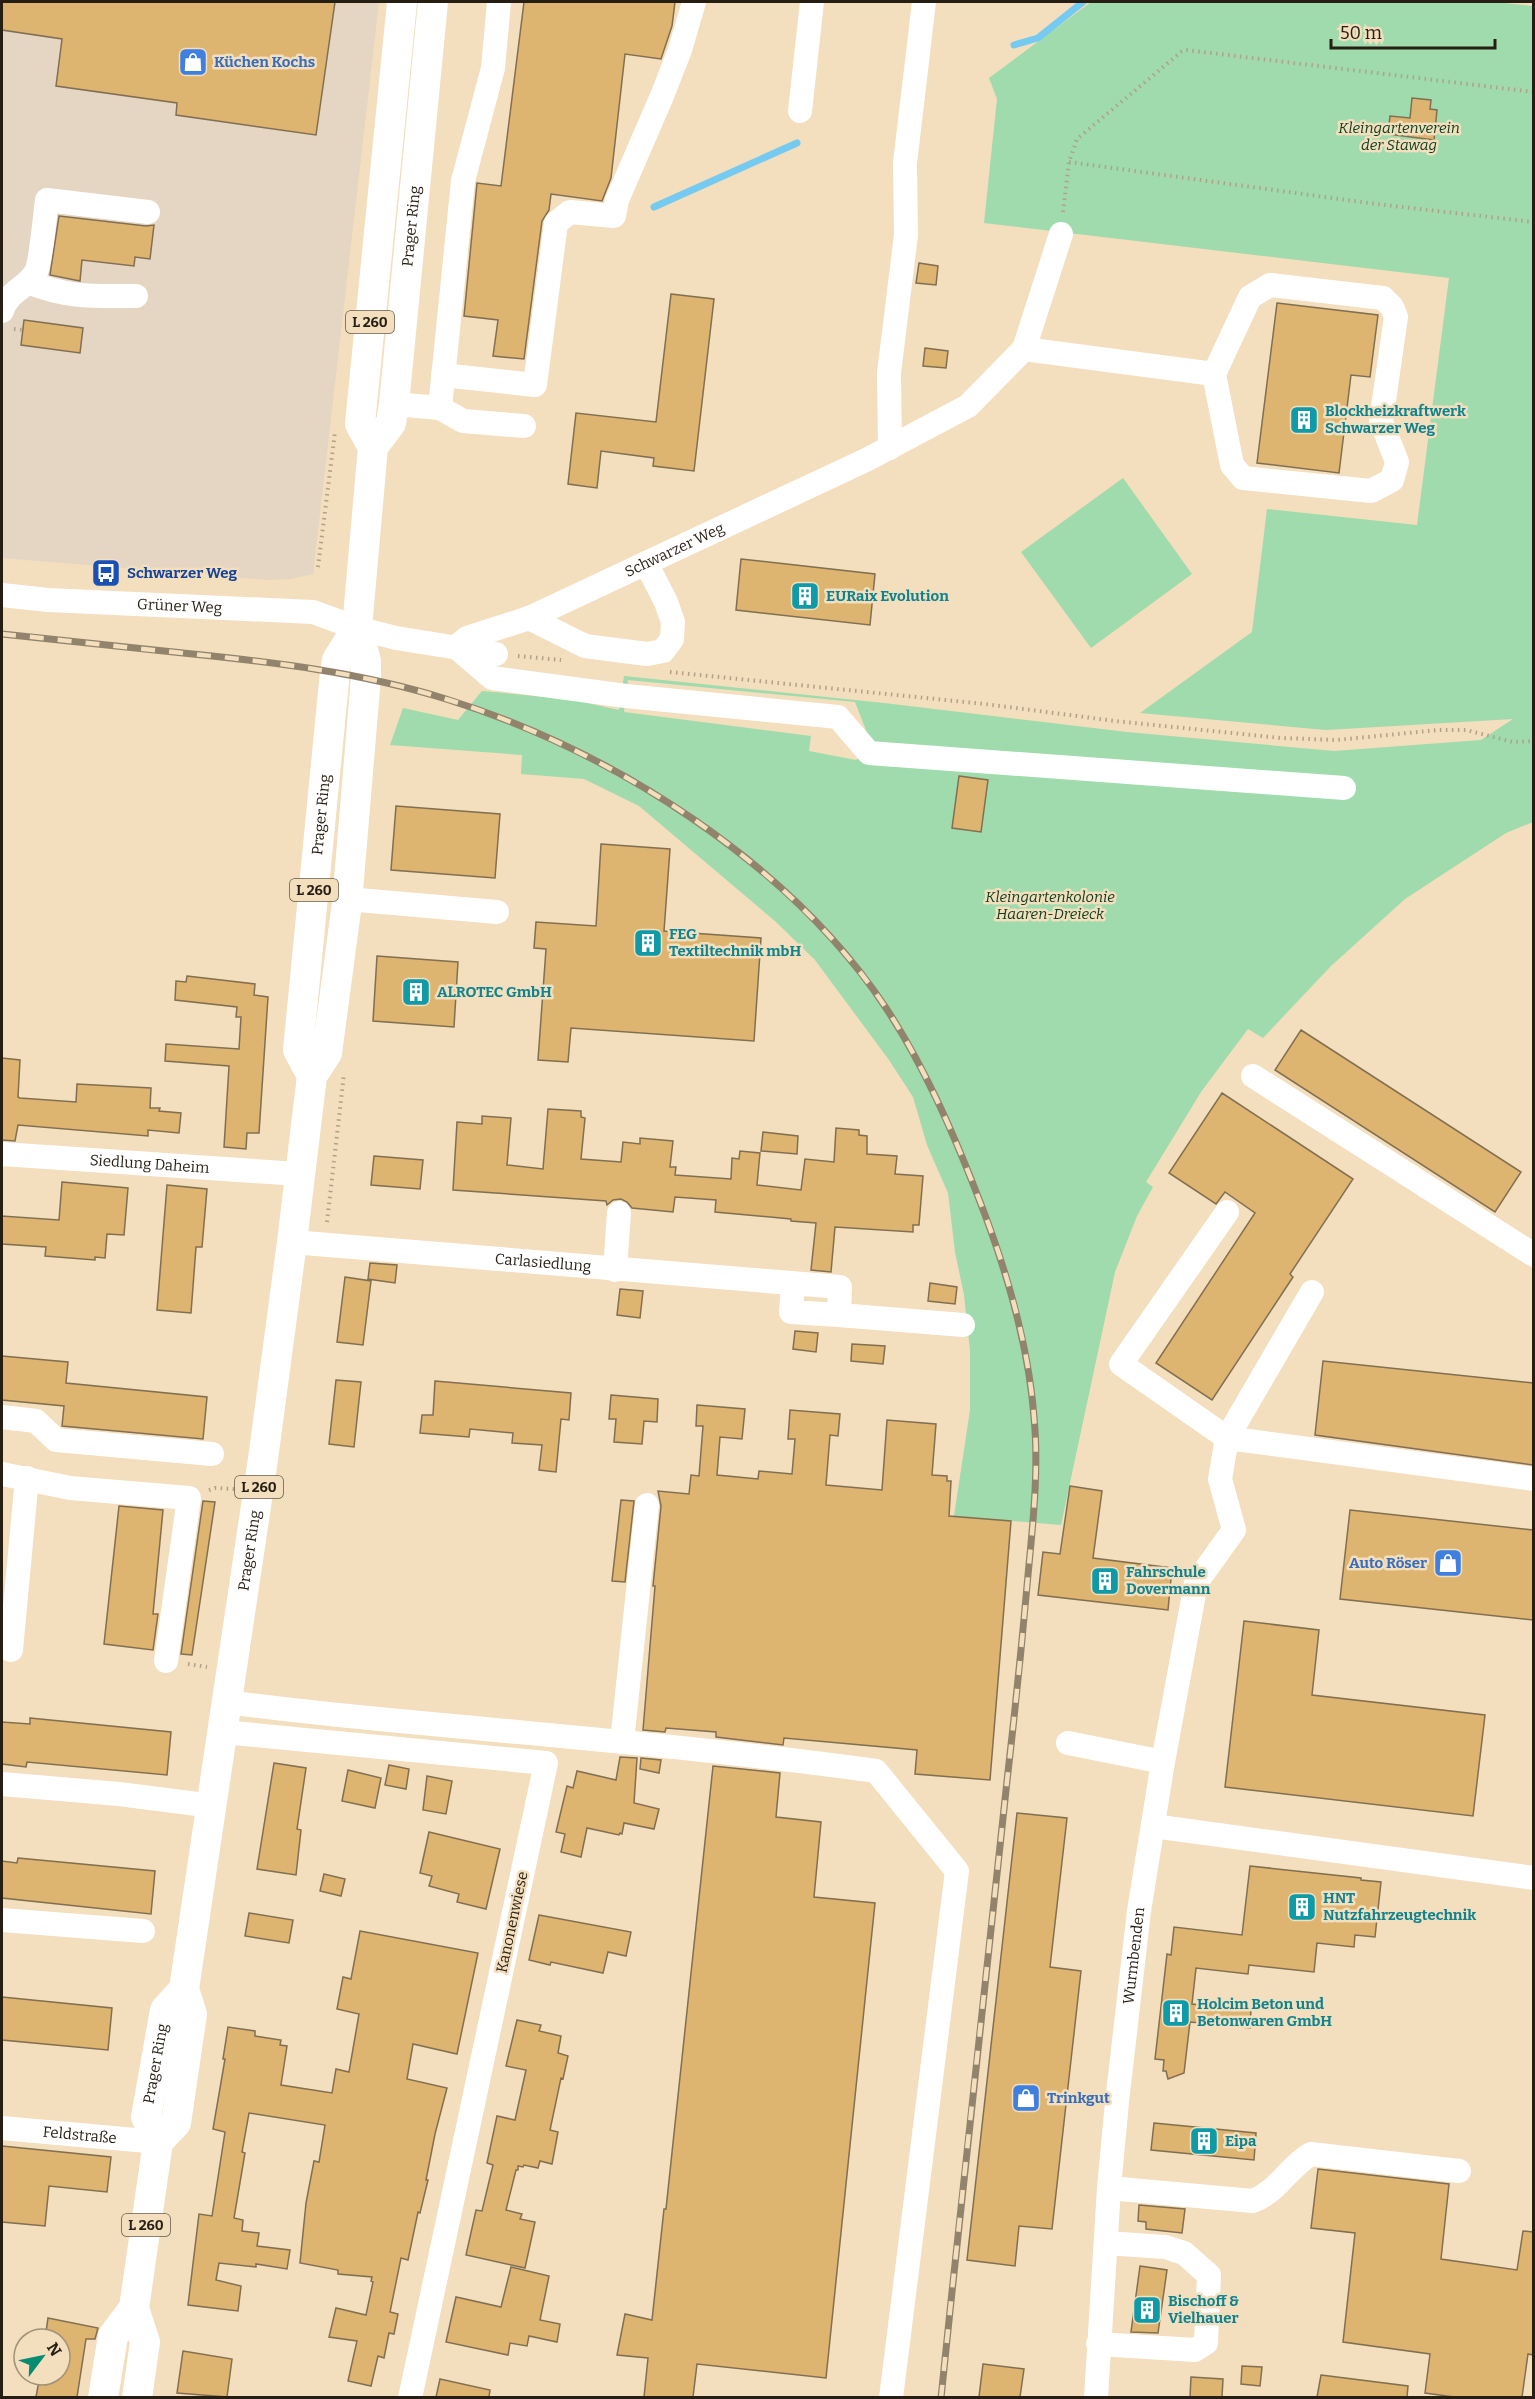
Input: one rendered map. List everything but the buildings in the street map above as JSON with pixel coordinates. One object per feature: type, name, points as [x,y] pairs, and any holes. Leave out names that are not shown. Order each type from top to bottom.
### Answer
[{"type":"main road","name":"Prager Ring","points":[[373,447],[360,424],[402,2]]},
{"type":"main road","name":"Prager Ring","points":[[158,2142],[146,2117],[165,2010],[184,1989],[258,1491],[312,1076],[327,1053],[347,899],[366,678],[366,662],[357,628],[373,447],[391,423],[394,405],[433,2]]},
{"type":"main road","name":"Prager Ring","points":[[312,1076],[298,1050],[335,672],[337,660],[357,628]]},
{"type":"main road","name":"L 260","points":[[137,2397],[145,2342],[134,2308],[158,2142]]},
{"type":"main road","name":"L 260","points":[[103,2397],[113,2336],[134,2308]]},
{"type":"street","points":[[440,408],[463,181],[493,68],[499,2]]},
{"type":"street","points":[[443,375],[535,385],[556,223],[570,212],[614,216],[617,200],[669,78],[694,2]]},
{"type":"street","points":[[800,111],[812,2]]},
{"type":"street","points":[[890,448],[889,374],[906,235],[905,163],[924,2]]},
{"type":"street","points":[[2,311],[13,293],[28,282],[37,271],[47,200],[148,212]]},
{"type":"street","name":"Schwarzer Weg","points":[[456,647],[467,638],[530,618],[890,448],[968,406],[1024,349],[1060,234]]},
{"type":"street","points":[[28,282],[49,290],[79,296],[136,296]]},
{"type":"street","points":[[1270,285],[1383,298],[1392,307],[1395,317],[1381,421],[1397,462],[1392,480],[1371,491],[1243,478],[1232,465],[1214,374],[1250,297],[1270,285]]},
{"type":"street","points":[[1024,349],[1214,374]]},
{"type":"street","points":[[394,405],[440,408],[463,421],[524,426]]},
{"type":"street","points":[[530,618],[585,646],[646,654],[663,651],[672,639],[673,622],[666,602],[646,563]]},
{"type":"street","name":"Grüner Weg","points":[[2,595],[48,600],[313,612],[357,628]]},
{"type":"street","points":[[357,628],[408,640],[496,654]]},
{"type":"street","points":[[456,647],[492,678],[626,696],[838,717],[869,753],[1344,788]]},
{"type":"street","points":[[347,899],[497,912]]},
{"type":"street","points":[[1253,1076],[1533,1255]]},
{"type":"street","name":"Siedlung Daheim","points":[[2,1154],[299,1174]]},
{"type":"street","points":[[1227,1212],[1121,1364],[1227,1438],[1533,1479]]},
{"type":"street","points":[[615,1270],[619,1213]]},
{"type":"street","name":"Carlasiedlung","points":[[292,1242],[840,1287],[839,1315],[963,1325]]},
{"type":"street","points":[[1227,1438],[1312,1292]]},
{"type":"street","points":[[2,1417],[36,1421],[57,1440],[212,1454]]},
{"type":"street","name":"Wurmbenden","points":[[1096,2397],[1109,2188],[1139,1911],[1163,1762],[1196,1583],[1234,1530],[1220,1479],[1227,1438]]},
{"type":"street","points":[[2,1474],[70,1488],[189,1498],[166,1661]]},
{"type":"street","points":[[10,1650],[27,1478]]},
{"type":"street","points":[[622,1742],[647,1505]]},
{"type":"street","points":[[228,1702],[291,1711],[622,1742],[876,1770],[957,1870],[891,2397]]},
{"type":"street","name":"Kanonenwiese","points":[[223,1732],[546,1763],[410,2397]]},
{"type":"street","points":[[1068,1743],[1163,1762]]},
{"type":"street","points":[[2,1784],[119,1794],[213,1806]]},
{"type":"street","points":[[1153,1826],[1533,1878]]},
{"type":"street","points":[[2,1920],[143,1931]]},
{"type":"street","name":"Feldstraße","points":[[2,2128],[158,2142]]},
{"type":"street","points":[[1109,2188],[1253,2201],[1269,2194],[1301,2160],[1311,2154],[1459,2170]]},
{"type":"street","points":[[1098,2344],[1195,2350],[1206,2343],[1209,2275],[1184,2253],[1165,2247],[1106,2243]]},
{"type":"path","points":[[1060,234],[1073,147],[1083,133],[1180,52],[1186,50],[1533,92]]},
{"type":"path","points":[[1070,162],[1376,204],[1533,222]]},
{"type":"path","points":[[496,654],[568,661]]},
{"type":"path","points":[[663,671],[986,704],[1115,721],[1281,738],[1337,740],[1457,730],[1513,742],[1533,741]]},
{"type":"path","points":[[189,1498],[215,1488],[258,1491]]},
{"type":"path","points":[[166,1661],[233,1669]]},
{"type":"shaded area","points":[[2,2],[379,2],[313,574],[291,579],[268,580],[2,558]]},
{"type":"green space","points":[[1091,2],[1494,2],[1533,6],[1533,822],[1506,833],[1405,899],[1331,966],[1263,1038],[1248,1029],[1201,1092],[1146,1182],[1153,1187],[1137,1216],[1115,1272],[1061,1525],[954,1516],[970,1410],[970,1350],[948,1193],[927,1145],[913,1097],[889,1060],[815,960],[776,922],[639,806],[584,779],[521,774],[522,755],[390,745],[403,708],[458,720],[482,691],[569,699],[619,710],[624,676],[884,703],[1127,732],[1334,751],[1481,740],[1513,719],[1326,730],[1140,713],[1252,632],[1267,509],[1417,525],[1449,278],[984,223],[997,99],[989,78]],"holes":[[[628,680],[855,702],[873,748],[856,760],[809,751],[811,736],[624,712]]]},
{"type":"green space","points":[[1123,478],[1192,574],[1091,648],[1021,552]]},
{"type":"waterway","points":[[1014,45],[1038,38],[1083,2]]},
{"type":"waterway","points":[[654,207],[797,143]]},
{"type":"railway","points":[[2,634],[250,660],[348,675],[446,699],[508,721],[571,748],[632,781],[692,818],[748,860],[800,906],[846,955],[886,1008],[913,1053],[958,1146],[1006,1275],[1021,1331],[1031,1388],[1036,1456],[1033,1516],[1018,1678],[941,2398]]},
{"type":"place","name":"Küchen Kochs","points":[[193,62]]},
{"type":"place","name":"Blockheizkraftwerk Schwarzer Weg","points":[[1304,420]]},
{"type":"place","name":"Schwarzer Weg","points":[[106,573]]},
{"type":"place","name":"EURaix Evolution","points":[[805,596]]},
{"type":"place","name":"FEG Textiltechnik mbH","points":[[648,943]]},
{"type":"place","name":"ALROTEC GmbH","points":[[416,992]]},
{"type":"place","name":"Auto Röser","points":[[1448,1563]]},
{"type":"place","name":"Fahrschule Dovermann","points":[[1105,1581]]},
{"type":"place","name":"HNT Nutzfahrzeugtechnik","points":[[1302,1907]]},
{"type":"place","name":"Holcim Beton und Betonwaren GmbH","points":[[1176,2013]]},
{"type":"place","name":"Trinkgut","points":[[1026,2098]]},
{"type":"place","name":"Eipa","points":[[1204,2141]]},
{"type":"place","name":"Bischoff & Vielhauer","points":[[1147,2310]]},
{"type":"park label","name":"Kleingartenverein der Stawag","points":[[1399,136]]},
{"type":"park label","name":"Kleingartenkolonie Haaren-Dreieck","points":[[1050,906]]}]
